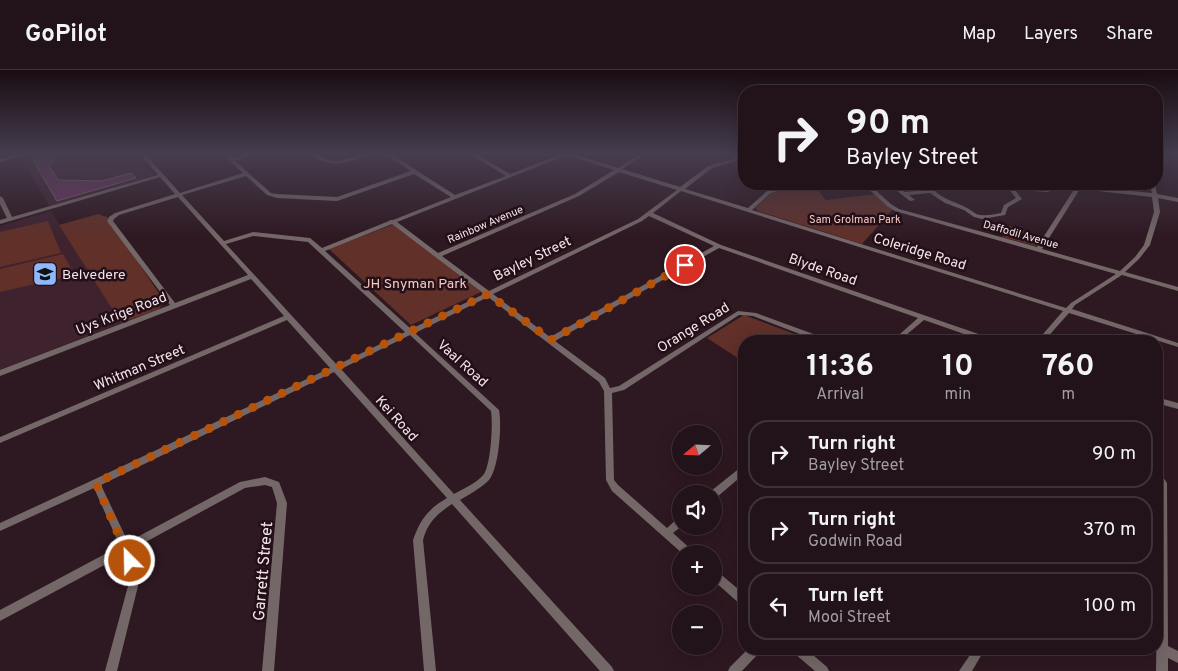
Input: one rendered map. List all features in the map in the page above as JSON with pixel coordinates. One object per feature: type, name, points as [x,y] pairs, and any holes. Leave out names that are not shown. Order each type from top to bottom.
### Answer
[{"type":"street","points":[[0,222],[147,182]]},
{"type":"street","name":"Kei Road","points":[[166,182],[608,671]]},
{"type":"street","points":[[174,306],[110,220],[117,214],[219,182]]},
{"type":"street","points":[[256,182],[272,195],[333,199],[384,182]]},
{"type":"street","points":[[430,182],[454,197]]},
{"type":"street","points":[[321,250],[494,182]]},
{"type":"street","name":"Rainbow Avenue","points":[[438,255],[577,195],[600,182]]},
{"type":"street","name":"Coleridge Road","points":[[656,182],[1146,335]]},
{"type":"street","name":"Bayley Street","points":[[0,527],[335,369],[650,214],[692,182]]},
{"type":"street","points":[[749,210],[769,192],[775,190]]},
{"type":"street","name":"Daffodil Avenue","points":[[873,190],[897,210],[1178,289]]},
{"type":"street","points":[[899,190],[912,200]]},
{"type":"street","points":[[904,194],[931,191],[946,202],[962,207],[982,218],[1003,214],[1006,206],[1018,200],[1013,190]]},
{"type":"street","points":[[1039,249],[1076,190]]},
{"type":"street","points":[[1106,190],[1154,195],[1178,200]]},
{"type":"street","points":[[1045,335],[1073,304],[1120,273],[1137,258],[1147,245],[1157,212],[1154,190]]},
{"type":"street","points":[[0,198],[10,219]]},
{"type":"street","name":"Blyde Road","points":[[650,214],[719,246],[973,335]]},
{"type":"street","points":[[392,221],[602,380],[608,391],[610,480],[615,488],[680,545]]},
{"type":"street","name":"Vaal Road","points":[[223,243],[256,234],[308,239],[492,406],[496,412],[494,444],[488,476],[454,500]]},
{"type":"street","points":[[551,340],[719,246]]},
{"type":"street","name":"Uys Krige Road","points":[[0,373],[252,276]]},
{"type":"street","name":"Orange Road","points":[[608,391],[621,388],[738,313],[754,314],[808,335]]},
{"type":"street","name":"Whitman Street","points":[[0,440],[288,317]]},
{"type":"street","points":[[902,335],[922,317]]},
{"type":"street","name":"Coleridge Road","points":[[1163,340],[1178,345]]},
{"type":"street","points":[[1163,402],[1178,406]]},
{"type":"street","points":[[722,487],[738,474]]},
{"type":"street","name":"Garrett Street","points":[[126,549],[243,486],[265,481],[276,486],[282,503],[268,671]]},
{"type":"street","points":[[96,483],[126,549],[132,571],[133,586],[111,671]]},
{"type":"street","points":[[1163,483],[1163,650],[1178,657]]},
{"type":"street","points":[[430,671],[418,540],[421,528],[428,517],[454,500]]},
{"type":"street","points":[[667,533],[672,529]]},
{"type":"street","points":[[0,616],[126,549]]},
{"type":"street","points":[[722,582],[738,596]]},
{"type":"street","points":[[734,671],[749,655]]},
{"type":"street","points":[[805,655],[823,671]]},
{"type":"street","points":[[965,671],[976,655]]},
{"type":"street","points":[[1162,671],[1163,655]]},
{"type":"shaded area","points":[[35,182],[135,182],[50,207]]},
{"type":"shaded area","name":"Belvedere","points":[[51,211],[121,323],[0,370],[0,226]]},
{"type":"green space","name":"Sam Grolman Park","points":[[780,190],[818,190],[826,200],[875,194],[893,209],[862,244],[758,211],[755,208],[773,192]]},
{"type":"green space","points":[[98,214],[107,217],[163,299],[163,304],[159,309],[121,323],[59,225]]},
{"type":"green space","points":[[48,221],[61,253],[0,267],[0,232]]},
{"type":"green space","name":"JH Snyman Park","points":[[394,224],[481,292],[411,325],[329,249]]},
{"type":"green space","points":[[1009,226],[1045,237],[1040,246],[1036,246],[1002,237]]},
{"type":"green space","points":[[63,254],[75,275],[0,292],[0,269]]},
{"type":"green space","points":[[744,315],[797,335],[738,335],[738,358],[707,338]]},
{"type":"building","points":[[46,182],[122,182],[57,201]]},
{"type":"place","name":"Belvedere","points":[[45,274]]},
{"type":"route","points":[[130,561],[96,483],[488,294],[551,340],[685,265]]}]
